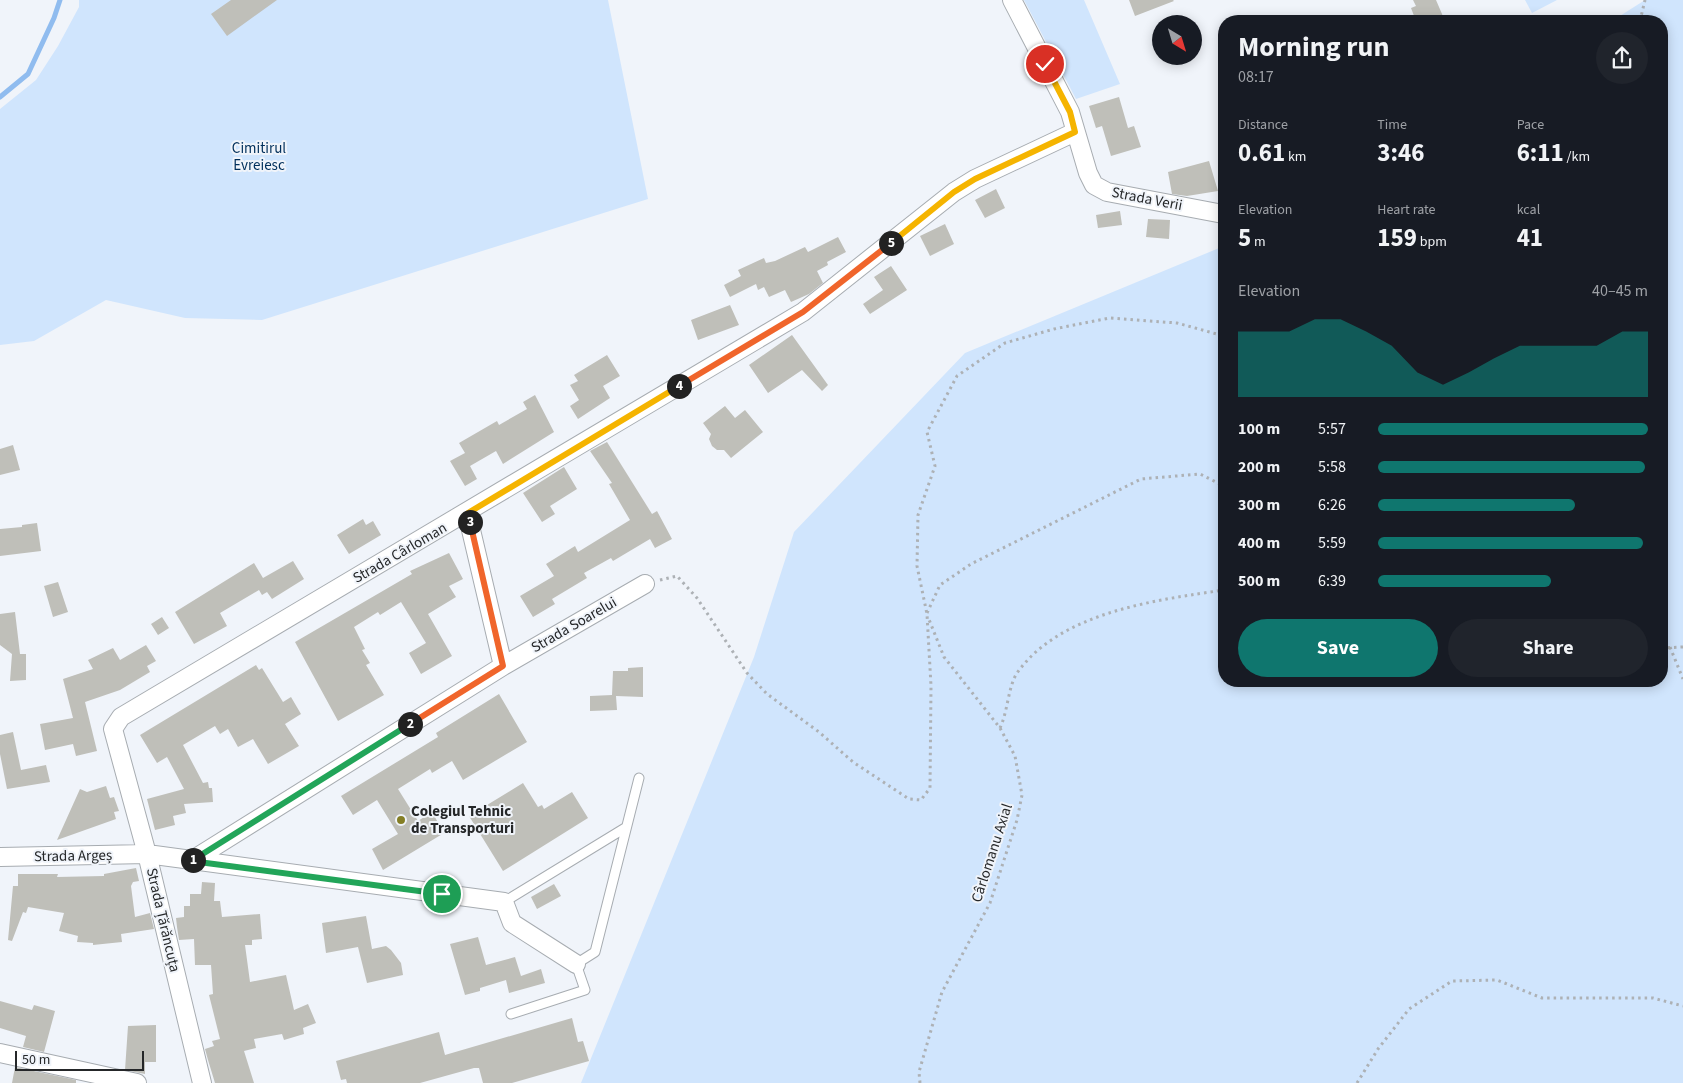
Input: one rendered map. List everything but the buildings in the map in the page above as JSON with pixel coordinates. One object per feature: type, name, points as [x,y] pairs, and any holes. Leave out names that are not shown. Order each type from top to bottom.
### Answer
[{"type":"street","name":"Strada Verii","points":[[1012,0],[1070,112],[1094,185],[1107,192],[1218,213]]},
{"type":"street","name":"Strada Cârloman","points":[[147,854],[113,729],[121,717],[468,513],[803,312],[954,192],[975,179],[1075,132]]},
{"type":"street","points":[[468,513],[503,666]]},
{"type":"street","name":"Strada Soarelui","points":[[191,861],[503,666],[645,584]]},
{"type":"street","name":"Strada Argeș","points":[[0,857],[147,854]]},
{"type":"street","name":"Strada Țărăncuța","points":[[202,1083],[147,854],[504,902]]},
{"type":"street","points":[[504,902],[512,923],[576,964]]},
{"type":"street","points":[[0,1053],[137,1083]]},
{"type":"lane","points":[[511,1014],[585,990],[576,964],[595,952],[638,778]]},
{"type":"lane","points":[[504,902],[625,828]]},
{"type":"path","points":[[1642,15],[1646,0]]},
{"type":"path","points":[[645,584],[677,576],[697,598],[747,673],[767,694],[819,732],[852,762],[908,799],[921,800],[930,788],[931,686],[927,614],[917,566],[918,515],[935,466],[927,432],[957,376],[1005,343],[1054,329],[1110,318],[1178,323],[1218,334]]},
{"type":"path","points":[[927,614],[940,585],[971,564],[1141,479],[1200,474],[1218,483]]},
{"type":"path","points":[[1000,728],[1007,713],[1010,691],[1016,674],[1043,646],[1084,622],[1152,601],[1218,591]]},
{"type":"path","name":"Cârlomanu Axial","points":[[920,1083],[919,1072],[942,992],[990,903],[1017,820],[1022,795],[1016,756],[1000,728],[944,657],[927,614]]},
{"type":"path","points":[[1683,647],[1670,647],[1683,679]]},
{"type":"path","points":[[1357,1083],[1378,1049],[1409,1009],[1452,981],[1497,980],[1542,998],[1653,998],[1683,1006]]},
{"type":"green space","name":"Cimitirul Evreiesc","points":[[79,0],[608,0],[648,199],[262,320],[185,318],[106,300],[34,341],[0,345],[0,109],[36,80],[58,46],[79,7]]},
{"type":"green space","points":[[1024,0],[1084,0],[1120,84],[1076,99]]},
{"type":"green space","points":[[1525,0],[1557,0],[1532,13]]},
{"type":"green space","points":[[1645,0],[1683,0],[1683,1083],[581,1083],[754,657],[794,532],[965,353],[1218,248],[1218,687],[1668,687],[1668,15],[1621,15]]},
{"type":"waterway","points":[[0,97],[28,74],[54,18],[60,0]]},
{"type":"place","name":"Colegiul Tehnic de Transporturi","points":[[401,820]]},
{"type":"route","points":[[442,894],[191,861],[503,666],[468,513],[803,312],[836,288],[954,192],[1016,158],[1075,132],[1070,112],[1045,64]]}]
